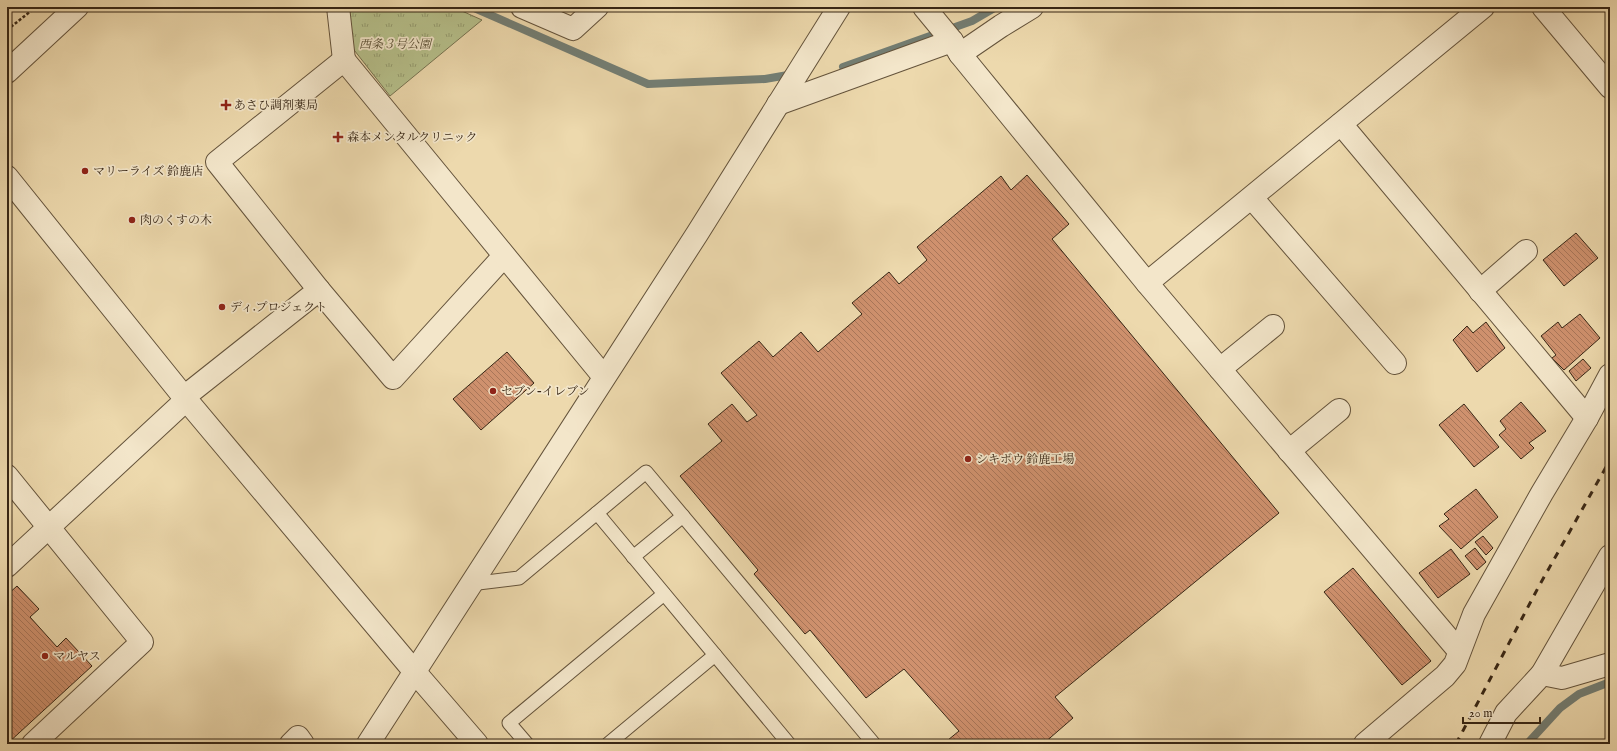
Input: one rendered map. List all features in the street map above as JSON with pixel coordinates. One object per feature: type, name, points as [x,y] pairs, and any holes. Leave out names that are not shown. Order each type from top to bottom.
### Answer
[{"type":"street","points":[[7,72],[77,7]]},
{"type":"street","points":[[338,7],[344,60],[604,377]]},
{"type":"street","points":[[522,7],[573,29],[596,7]]},
{"type":"street","points":[[368,744],[697,234],[839,7]]},
{"type":"street","points":[[924,7],[1147,283],[1460,651]]},
{"type":"street","points":[[778,104],[950,40],[1001,26],[1032,7]]},
{"type":"street","points":[[1147,283],[1483,7]]},
{"type":"street","points":[[1543,7],[1610,87]]},
{"type":"street","points":[[344,60],[217,162],[319,290],[393,378],[504,256]]},
{"type":"street","points":[[1341,124],[1587,418]]},
{"type":"street","points":[[7,177],[185,398],[477,744]]},
{"type":"street","points":[[1252,198],[1395,363]]},
{"type":"street","points":[[1480,291],[1526,251]]},
{"type":"street","points":[[7,566],[185,398],[319,290]]},
{"type":"street","points":[[1220,369],[1273,326]]},
{"type":"street","points":[[1365,744],[1445,676],[1455,664],[1474,614],[1542,492],[1587,418],[1610,375]]},
{"type":"street","points":[[1289,451],[1339,410]]},
{"type":"street","points":[[7,476],[142,642],[34,744]]},
{"type":"street","points":[[1490,744],[1506,714],[1542,674],[1610,556]]},
{"type":"street","points":[[1542,674],[1562,678],[1610,664]]},
{"type":"street","points":[[292,744],[298,737],[303,744]]},
{"type":"lane","points":[[470,584],[519,578],[646,472],[874,744]]},
{"type":"lane","points":[[597,513],[789,744]]},
{"type":"lane","points":[[633,557],[683,516]]},
{"type":"lane","points":[[526,744],[510,724],[664,594]]},
{"type":"lane","points":[[608,744],[715,655]]},
{"type":"path","points":[[7,30],[36,7]]},
{"type":"green space","name":"西条３号公園","points":[[346,7],[453,7],[482,20],[390,96],[351,46]]},
{"type":"building","name":"シキボウ 鈴鹿工場","points":[[1027,175],[1069,224],[1052,239],[1279,513],[1055,697],[1073,718],[1043,744],[952,744],[948,740],[959,731],[904,669],[866,698],[810,630],[805,634],[754,574],[758,570],[680,476],[722,441],[708,424],[732,404],[747,422],[757,415],[721,373],[759,341],[773,357],[801,332],[818,352],[862,314],[852,303],[889,272],[899,284],[927,260],[917,247],[1001,176],[1011,190]]},
{"type":"building","points":[[1576,233],[1598,258],[1564,286],[1543,260]]},
{"type":"building","points":[[1580,314],[1600,338],[1564,370],[1552,358],[1556,355],[1541,336],[1558,322],[1562,328]]},
{"type":"building","points":[[1486,322],[1505,348],[1477,372],[1453,340],[1467,326],[1473,333]]},
{"type":"building","name":"セブン-イレブン","points":[[507,352],[534,383],[481,430],[453,399]]},
{"type":"building","points":[[1583,359],[1591,368],[1576,381],[1569,371]]},
{"type":"building","points":[[1521,402],[1546,431],[1529,443],[1534,448],[1521,459],[1499,435],[1506,429],[1500,421]]},
{"type":"building","points":[[1464,404],[1499,447],[1474,467],[1439,425]]},
{"type":"building","points":[[1476,489],[1498,517],[1461,549],[1439,526],[1449,519],[1444,514]]},
{"type":"building","points":[[1483,536],[1493,548],[1486,555],[1475,542]]},
{"type":"building","points":[[1475,548],[1486,562],[1477,570],[1465,556]]},
{"type":"building","points":[[1451,549],[1470,574],[1438,598],[1419,573]]},
{"type":"building","points":[[1353,568],[1431,661],[1402,685],[1324,592]]},
{"type":"building","name":"マルヤス","points":[[17,586],[39,609],[30,617],[57,647],[66,638],[92,666],[7,744],[7,595]]},
{"type":"waterway","points":[[472,7],[648,84],[765,79],[788,75]]},
{"type":"waterway","points":[[843,67],[972,21],[996,7]]},
{"type":"waterway","points":[[1527,744],[1560,708],[1579,694],[1610,682]]},
{"type":"railway","points":[[1456,744],[1539,586],[1610,460]]},
{"type":"place","name":"あさひ調剤薬局","points":[[226,105]]},
{"type":"place","name":"森本メンタルクリニック","points":[[338,137]]},
{"type":"place","name":"マリーライズ 鈴鹿店","points":[[85,171]]},
{"type":"place","name":"肉のくすの木","points":[[132,220]]},
{"type":"place","name":"ディ.プロジェクト","points":[[222,307]]},
{"type":"place","name":"セブン-イレブン","points":[[493,391]]},
{"type":"place","name":"シキボウ 鈴鹿工場","points":[[968,459]]},
{"type":"place","name":"マルヤス","points":[[45,656]]}]
